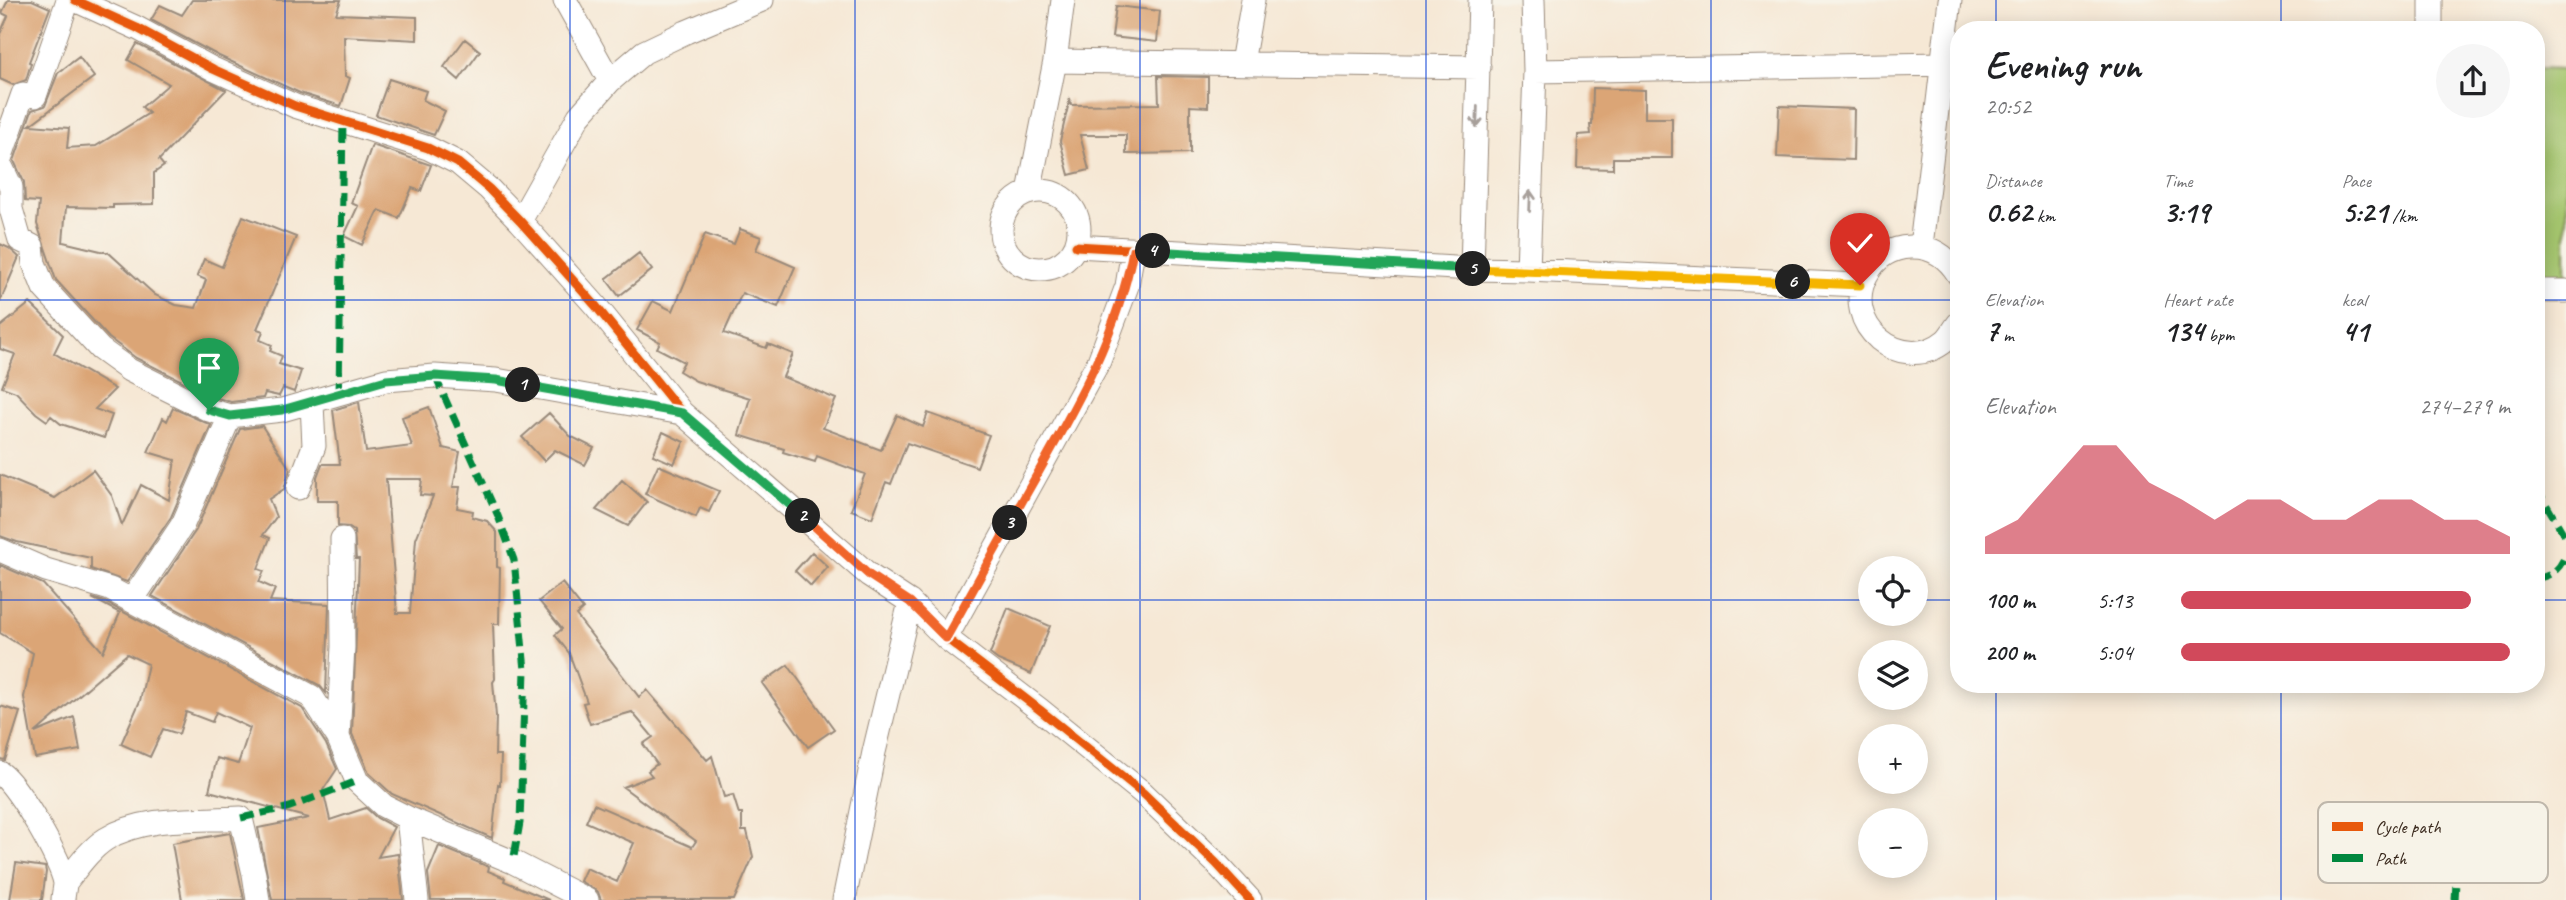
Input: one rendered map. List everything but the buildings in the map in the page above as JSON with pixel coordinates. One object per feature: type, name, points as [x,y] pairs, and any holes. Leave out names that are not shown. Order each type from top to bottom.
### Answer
[{"type":"street","points":[[68,0],[35,96],[23,94],[0,161],[10,187],[11,209],[20,240],[32,246],[34,263],[44,288],[100,349],[129,370],[209,410],[230,416],[282,410],[386,380],[435,376],[496,380],[682,413]]},
{"type":"street","points":[[75,0],[136,28],[213,69],[295,106],[417,145],[458,163],[489,189],[520,221],[594,305],[682,413],[869,575],[910,602],[946,638],[1143,793],[1216,863],[1250,900]]},
{"type":"street","points":[[565,0],[610,81]]},
{"type":"street","points":[[520,221],[579,116],[610,81],[643,52],[762,0]]},
{"type":"street","points":[[1029,192],[1055,61],[1063,0]]},
{"type":"street","points":[[1242,64],[1253,0]]},
{"type":"street","points":[[1472,269],[1480,0]]},
{"type":"street","points":[[1528,270],[1535,71],[1533,0]]},
{"type":"street","points":[[1921,246],[1950,0]]},
{"type":"street","points":[[2431,0],[2431,21]]},
{"type":"street","points":[[1055,61],[1479,66]]},
{"type":"street","points":[[1535,71],[1944,64]]},
{"type":"street","points":[[1046,191],[1063,198],[1075,212],[1079,229],[1076,246],[1063,261],[1045,269],[1026,267],[1009,255],[1001,238],[1002,218],[1012,201],[1029,192],[1046,191]]},
{"type":"street","points":[[1076,246],[1472,269],[1860,285]]},
{"type":"street","points":[[1950,261],[1938,252],[1921,246],[1895,248],[1873,262],[1860,285],[1860,311],[1866,323],[1872,334],[1894,349],[1920,352],[1944,342],[1950,334]]},
{"type":"street","points":[[946,638],[1099,360],[1127,286],[1133,250]]},
{"type":"street","points":[[2545,291],[2566,291]]},
{"type":"street","points":[[298,488],[314,446],[312,402]]},
{"type":"street","points":[[132,600],[183,524],[230,416]]},
{"type":"street","points":[[338,737],[343,647],[342,539]]},
{"type":"street","points":[[0,550],[47,570],[110,589],[312,697],[338,737],[358,781],[384,806],[513,862],[587,900]]},
{"type":"street","points":[[844,900],[874,752],[910,602]]},
{"type":"street","points":[[0,772],[24,800],[34,817],[64,891]]},
{"type":"street","points":[[64,891],[94,848],[107,838],[142,825],[241,818],[258,900]]},
{"type":"street","points":[[408,818],[417,900]]},
{"type":"green space","points":[[2545,68],[2566,69],[2566,280],[2545,280]]},
{"type":"marked path","points":[[339,395],[343,121]]},
{"type":"marked path","points":[[435,376],[498,516],[514,560],[525,670],[520,823],[513,862]]},
{"type":"marked path","points":[[2545,502],[2566,538]]},
{"type":"marked path","points":[[2545,576],[2555,571],[2566,553]]},
{"type":"marked path","points":[[241,818],[290,807],[357,781]]},
{"type":"marked path","points":[[2455,900],[2456,883]]},
{"type":"cycle path","points":[[75,0],[137,28],[213,69],[295,106],[428,148],[458,163],[489,189],[520,221],[595,305],[682,413],[869,575],[910,602],[946,638],[1143,793],[1216,863],[1250,900]]},
{"type":"cycle path","points":[[1076,246],[1472,269],[1860,285]]},
{"type":"route","points":[[209,410],[230,416],[282,410],[386,380],[435,376],[496,380],[682,413],[869,575],[910,602],[946,638],[1099,360],[1127,286],[1133,250],[1472,269],[1860,285]]}]
